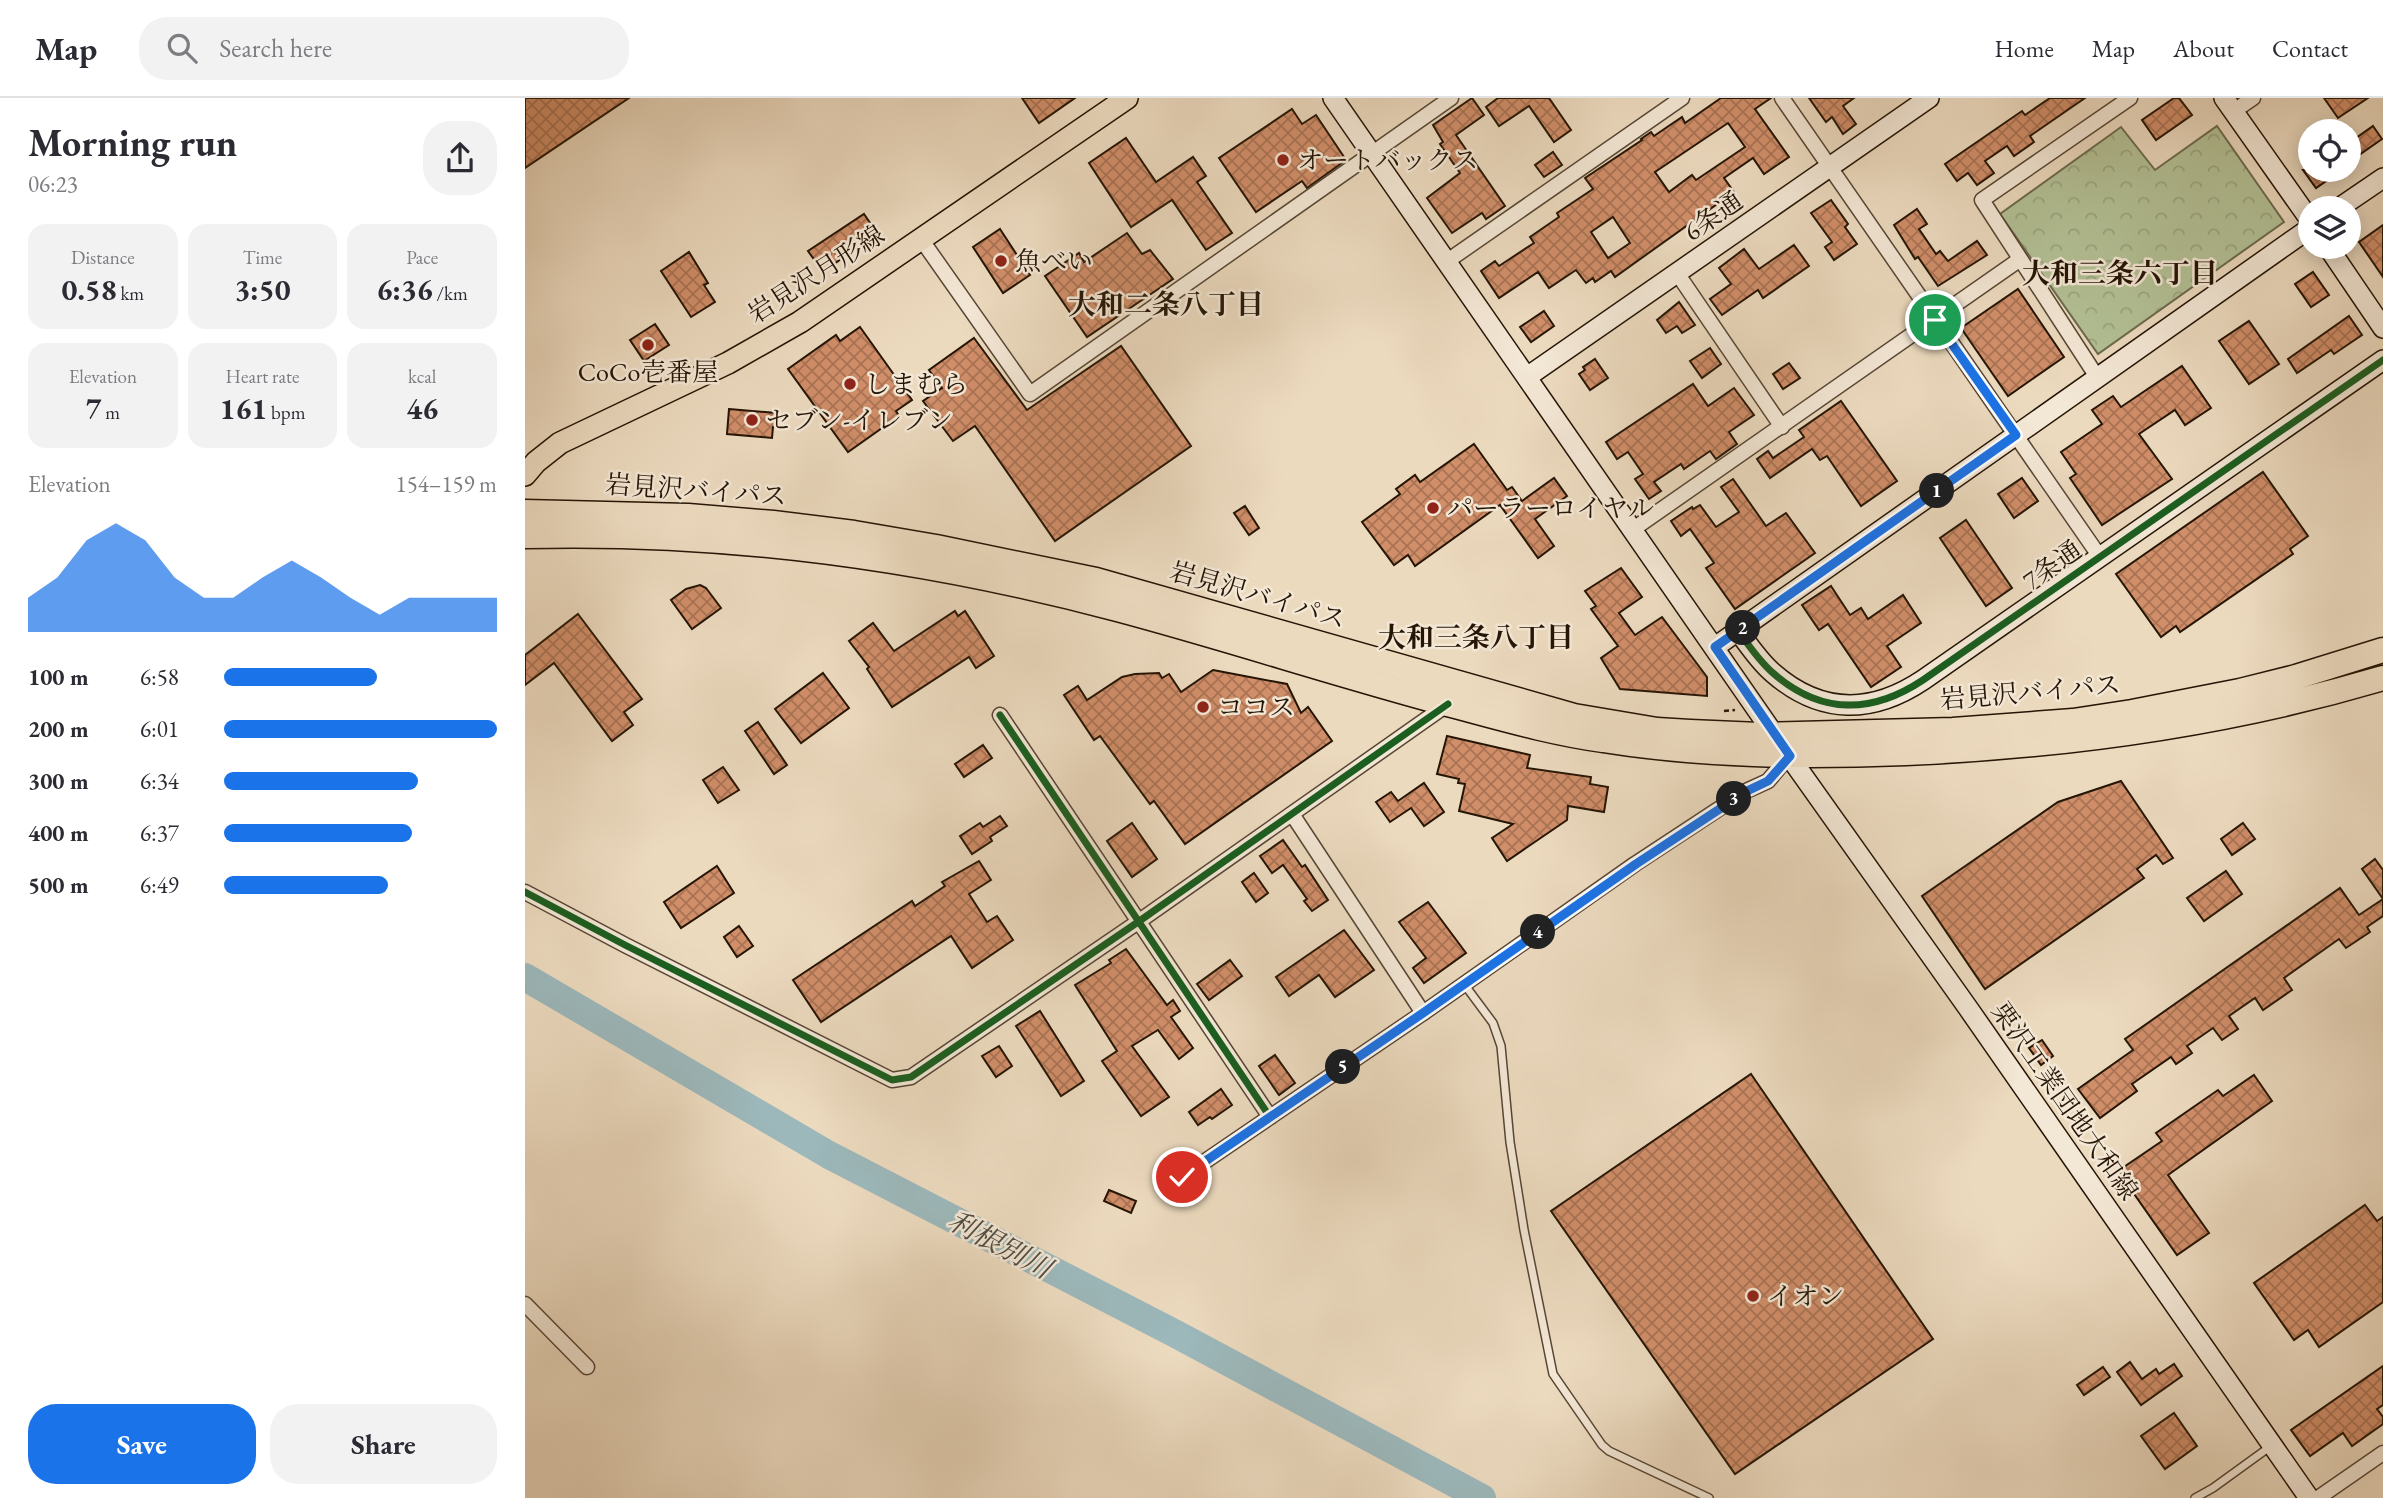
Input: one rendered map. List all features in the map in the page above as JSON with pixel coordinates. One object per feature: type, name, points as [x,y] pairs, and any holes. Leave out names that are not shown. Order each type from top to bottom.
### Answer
[{"type":"highway","name":"岩見沢バイパス","points":[[525,512],[688,516],[773,523],[922,545],[1096,580],[1574,716],[1657,730],[1776,735],[1953,730],[2073,721],[2240,691],[2383,650]]},
{"type":"highway","name":"岩見沢バイパス","points":[[525,536],[609,535],[723,542],[851,555],[993,580],[1124,611],[1539,728],[1602,740],[1682,750],[1790,756],[2010,747],[2140,732],[2226,716],[2383,678]]},
{"type":"main road","name":"岩見沢月形線","points":[[525,475],[536,462],[560,443],[728,363],[800,322],[1127,98]]},
{"type":"street","name":"栗沢工業団地大和線","points":[[1333,98],[2309,1498]]},
{"type":"street","points":[[921,239],[1030,394],[1451,98]]},
{"type":"street","points":[[1446,261],[1682,98]]},
{"type":"street","points":[[1782,98],[2100,557]]},
{"type":"street","name":"6条通","points":[[1527,377],[1929,98]]},
{"type":"street","points":[[2098,377],[1982,200],[2130,98]]},
{"type":"street","points":[[2253,98],[2229,105],[2298,203]]},
{"type":"street","points":[[2357,196],[2383,178]]},
{"type":"street","points":[[1715,647],[2298,236]]},
{"type":"street","points":[[2336,259],[2383,328]]},
{"type":"street","points":[[1632,530],[2019,260]]},
{"type":"street","points":[[1677,273],[1781,427]]},
{"type":"street","name":"7条通","points":[[1739,632],[1773,673],[1805,693],[1848,705],[1876,703],[1896,696],[2383,360]]},
{"type":"street","points":[[525,892],[892,1080],[911,1077],[1138,922],[1448,704]]},
{"type":"street","points":[[1000,715],[1270,1117]]},
{"type":"street","points":[[1182,1177],[1636,864],[1747,791],[1768,781],[1790,756]]},
{"type":"street","points":[[1292,814],[1423,1013]]},
{"type":"street","points":[[525,1304],[587,1367]]},
{"type":"street","points":[[2318,1498],[2383,1453]]},
{"type":"lane","points":[[1464,984],[1493,1023],[1501,1046],[1512,1154],[1524,1230],[1553,1374],[1602,1445],[1609,1451],[1709,1498]]},
{"type":"lane","points":[[2195,1498],[2271,1445]]},
{"type":"green space","points":[[2217,126],[2284,222],[2098,354],[2000,214],[2121,127],[2155,170]]},
{"type":"building","points":[[525,98],[629,98],[525,168]]},
{"type":"building","points":[[1022,98],[1075,98],[1039,123]]},
{"type":"building","points":[[1472,98],[1484,115],[1456,135],[1505,206],[1486,219],[1482,213],[1452,233],[1427,198],[1460,173],[1440,144],[1443,142],[1433,125]]},
{"type":"building","points":[[1498,98],[1549,98],[1571,130],[1554,142],[1529,106],[1499,126],[1486,107]]},
{"type":"building","points":[[1721,98],[1771,98],[1755,109],[1789,157],[1764,174],[1753,158],[1724,178],[1734,192],[1615,277],[1611,271],[1595,282],[1593,278],[1586,283],[1576,270],[1549,288],[1538,272],[1499,298],[1481,271],[1495,261],[1499,266],[1534,243],[1530,237],[1559,217],[1557,213],[1593,189],[1585,178],[1651,132],[1654,136],[1682,117],[1685,123]],"holes":[[[1728,123],[1745,147],[1696,180],[1692,175],[1669,192],[1655,172]],[[1613,217],[1630,243],[1608,258],[1591,232]]]},
{"type":"building","points":[[1809,98],[1854,98],[1843,106],[1856,124],[1843,134],[1832,117],[1826,122]]},
{"type":"building","points":[[2050,98],[2085,98],[2030,136],[2034,142],[2014,156],[2007,146],[1985,161],[1994,173],[1977,185],[1968,173],[1957,181],[1945,164],[2022,111],[2025,115]]},
{"type":"building","points":[[2174,98],[2179,98],[2192,115],[2156,140],[2142,120]]},
{"type":"building","points":[[2324,98],[2368,98],[2338,118]]},
{"type":"building","name":"オートバックス","points":[[1292,109],[1302,124],[1316,115],[1346,160],[1307,188],[1302,181],[1256,212],[1219,158]]},
{"type":"building","points":[[2373,126],[2382,139],[2361,154],[2361,134]]},
{"type":"building","points":[[1126,138],[1156,182],[1193,157],[1206,176],[1197,182],[1232,233],[1206,250],[1172,200],[1131,227],[1089,163]]},
{"type":"building","points":[[1553,152],[1562,165],[1544,177],[1535,165]]},
{"type":"building","points":[[2312,182],[2325,182],[2316,188]]},
{"type":"building","points":[[1831,200],[1848,224],[1845,227],[1857,244],[1834,260],[1825,247],[1832,242],[1811,213]]},
{"type":"building","points":[[1917,209],[1927,224],[1919,229],[1936,254],[1940,251],[1948,261],[1977,241],[1987,255],[1938,286],[1918,257],[1915,259],[1894,225]]},
{"type":"building","points":[[864,214],[877,233],[823,272],[808,251]]},
{"type":"building","points":[[2383,225],[2383,277],[2361,245],[2361,241]]},
{"type":"building","name":"魚べい","points":[[1000,229],[1030,275],[1003,293],[973,247]]},
{"type":"building","points":[[1127,233],[1142,254],[1150,250],[1173,279],[1087,337],[1045,276],[1079,253],[1084,262]]},
{"type":"building","points":[[1794,245],[1809,266],[1763,298],[1758,290],[1722,315],[1710,299],[1731,284],[1719,268],[1744,249],[1759,269]]},
{"type":"building","points":[[689,252],[708,283],[704,285],[715,302],[691,317],[661,271]]},
{"type":"building","points":[[2313,272],[2329,295],[2311,307],[2295,284]]},
{"type":"building","points":[[2018,289],[2064,357],[2008,396],[1961,328]]},
{"type":"building","points":[[1679,302],[1695,325],[1682,333],[1677,326],[1666,333],[1657,320]]},
{"type":"building","points":[[1544,311],[1554,326],[1531,342],[1520,327]]},
{"type":"building","points":[[2349,316],[2362,335],[2334,354],[2331,350],[2297,373],[2288,359]]},
{"type":"building","points":[[2249,321],[2279,364],[2249,384],[2219,341]]},
{"type":"building","points":[[655,324],[669,345],[644,361],[630,340]]},
{"type":"building","name":"しまむら","points":[[860,327],[912,400],[896,411],[899,416],[848,452],[788,369],[836,335],[840,341]]},
{"type":"building","points":[[974,338],[1027,410],[1121,346],[1191,446],[1055,541],[975,426],[953,441],[923,401],[942,388],[929,370]]},
{"type":"building","points":[[1710,348],[1721,364],[1702,378],[1690,361]]},
{"type":"building","points":[[1595,359],[1608,378],[1590,390],[1579,374],[1585,370],[1583,367]]},
{"type":"building","points":[[1789,363],[1800,378],[1783,389],[1773,374]]},
{"type":"building","points":[[2182,366],[2211,408],[2185,425],[2175,410],[2139,434],[2172,479],[2102,525],[2070,478],[2076,474],[2061,452],[2102,424],[2092,410],[2113,396],[2121,407]]},
{"type":"building","points":[[1693,384],[1708,406],[1734,388],[1754,415],[1729,432],[1737,444],[1716,459],[1710,451],[1684,469],[1681,464],[1654,482],[1661,491],[1649,499],[1635,479],[1643,474],[1628,452],[1617,459],[1606,442]]},
{"type":"building","points":[[1841,401],[1897,481],[1861,506],[1827,456],[1820,460],[1812,449],[1770,478],[1757,459],[1768,451],[1773,458],[1804,437],[1799,430]]},
{"type":"building","name":"セブン-イレブン","points":[[729,409],[777,413],[772,438],[727,434]]},
{"type":"building","name":"パーラーロイヤル","points":[[1474,444],[1507,490],[1512,487],[1522,501],[1554,478],[1567,496],[1535,519],[1554,546],[1538,558],[1500,505],[1415,566],[1408,555],[1394,565],[1362,522],[1400,494],[1396,489],[1415,475],[1420,482]]},
{"type":"building","points":[[2263,472],[2308,536],[2290,549],[2293,554],[2180,632],[2176,626],[2161,637],[2116,574]]},
{"type":"building","points":[[2022,478],[2038,501],[2014,518],[1998,494]]},
{"type":"building","points":[[1733,479],[1766,526],[1786,513],[1815,553],[1735,609],[1706,568],[1714,563],[1690,529],[1681,536],[1671,521],[1692,507],[1693,509],[1700,505],[1716,527],[1739,512],[1721,487]]},
{"type":"building","points":[[1245,506],[1259,528],[1249,535],[1234,513]]},
{"type":"building","points":[[1966,520],[2012,588],[1986,606],[1940,538]]},
{"type":"building","points":[[1621,568],[1642,597],[1619,613],[1635,635],[1662,617],[1707,677],[1707,696],[1620,689],[1601,658],[1618,646],[1591,609],[1596,606],[1585,591]]},
{"type":"building","points":[[700,585],[706,588],[721,608],[692,629],[671,600],[686,589]]},
{"type":"building","points":[[1831,586],[1850,615],[1861,608],[1868,619],[1903,595],[1921,623],[1887,646],[1901,667],[1871,687],[1828,624],[1819,630],[1802,605]]},
{"type":"building","points":[[955,611],[958,616],[965,611],[994,656],[976,668],[969,657],[892,707],[867,669],[869,667],[849,641],[873,623],[894,651]]},
{"type":"building","points":[[578,614],[642,699],[624,712],[633,725],[612,741],[554,663],[525,685],[525,655]]},
{"type":"building","points":[[1213,670],[1287,684],[1301,713],[1308,707],[1332,741],[1185,844],[1154,801],[1150,804],[1100,736],[1094,740],[1064,695],[1078,686],[1087,700],[1122,677],[1159,673],[1162,678],[1169,674],[1181,692]]},
{"type":"building","points":[[823,673],[849,708],[801,743],[775,709]]},
{"type":"building","points":[[758,722],[787,765],[774,774],[745,731]]},
{"type":"building","points":[[1447,736],[1530,755],[1527,768],[1591,777],[1590,784],[1608,787],[1604,812],[1568,806],[1567,820],[1507,861],[1492,838],[1513,824],[1459,811],[1465,784],[1458,783],[1459,779],[1437,774]]},
{"type":"building","points":[[983,745],[992,758],[964,777],[955,764]]},
{"type":"building","points":[[723,767],[739,790],[718,803],[703,780]]},
{"type":"building","points":[[2121,781],[2173,858],[2163,864],[2156,855],[2137,869],[2144,878],[1985,989],[1922,896],[2058,802]]},
{"type":"building","points":[[1424,783],[1444,812],[1424,826],[1411,808],[1390,822],[1376,802],[1391,792],[1398,801]]},
{"type":"building","points":[[1000,816],[1007,826],[990,837],[992,841],[972,854],[960,836],[980,823],[983,827]]},
{"type":"building","points":[[1132,823],[1157,859],[1132,877],[1107,841]]},
{"type":"building","points":[[2243,823],[2255,839],[2232,855],[2221,839]]},
{"type":"building","points":[[1283,840],[1302,867],[1305,865],[1328,900],[1312,911],[1304,901],[1307,899],[1283,865],[1272,873],[1260,856]]},
{"type":"building","points":[[2375,859],[2383,870],[2383,899],[2362,869]]},
{"type":"building","points":[[979,861],[991,880],[969,894],[987,922],[997,916],[1013,940],[972,968],[951,936],[821,1022],[793,980],[912,901],[915,906],[945,886],[942,882]]},
{"type":"building","points":[[717,866],[734,893],[681,928],[664,902]]},
{"type":"building","points":[[2226,871],[2242,894],[2204,921],[2187,898]]},
{"type":"building","points":[[1254,873],[1268,893],[1256,902],[1242,882]]},
{"type":"building","points":[[2340,888],[2359,915],[2383,899],[2383,916],[2367,927],[2370,932],[2346,948],[2339,939],[2284,978],[2292,990],[2263,1010],[2255,998],[2229,1016],[2238,1029],[2222,1040],[2213,1028],[2187,1046],[2192,1053],[2176,1064],[2171,1057],[2132,1084],[2137,1091],[2100,1118],[2078,1089],[2133,1050],[2125,1039]]},
{"type":"building","points":[[1428,902],[1466,953],[1424,983],[1413,968],[1426,958],[1399,922]]},
{"type":"building","points":[[739,926],[753,946],[737,957],[724,937]]},
{"type":"building","points":[[1344,930],[1374,970],[1335,997],[1319,975],[1289,996],[1276,977]]},
{"type":"building","points":[[1126,949],[1167,1005],[1173,1000],[1180,1011],[1171,1017],[1193,1048],[1179,1059],[1158,1030],[1132,1046],[1169,1097],[1141,1116],[1102,1061],[1117,1051],[1075,985],[1111,963],[1109,960]]},
{"type":"building","points":[[1230,960],[1242,976],[1209,1000],[1197,984]]},
{"type":"building","points":[[1040,1011],[1084,1081],[1061,1096],[1016,1026]]},
{"type":"building","points":[[2042,1040],[2053,1056],[2041,1065],[2029,1048]]},
{"type":"building","points":[[999,1046],[1012,1066],[996,1077],[982,1056]]},
{"type":"building","points":[[1275,1055],[1295,1083],[1279,1095],[1259,1066]]},
{"type":"building","points":[[1751,1074],[1933,1339],[1735,1474],[1551,1211]]},
{"type":"building","points":[[2254,1075],[2272,1101],[2168,1175],[2209,1233],[2177,1255],[2118,1171],[2162,1141],[2156,1133],[2218,1090],[2223,1096]]},
{"type":"building","points":[[1221,1089],[1232,1105],[1198,1125],[1189,1112]]},
{"type":"building","points":[[1109,1190],[1136,1201],[1131,1213],[1104,1201]]},
{"type":"building","points":[[2365,1205],[2377,1221],[2383,1217],[2383,1302],[2319,1347],[2308,1330],[2294,1340],[2254,1283]]},
{"type":"building","points":[[2130,1362],[2142,1379],[2156,1369],[2159,1374],[2174,1364],[2182,1376],[2141,1405],[2117,1372]]},
{"type":"building","points":[[2383,1366],[2383,1405],[2377,1409],[2383,1417],[2383,1424],[2352,1446],[2343,1433],[2310,1456],[2291,1430]]},
{"type":"building","points":[[2103,1367],[2110,1377],[2084,1395],[2077,1385]]},
{"type":"building","points":[[2174,1413],[2197,1446],[2165,1469],[2141,1436]]},
{"type":"waterway","name":"利根別川","points":[[525,977],[829,1155],[1174,1333],[1482,1498]]},
{"type":"cycle path","points":[[1739,632],[1768,669],[1791,687],[1810,697],[1828,703],[1866,704],[1904,691],[2383,360]]},
{"type":"cycle path","points":[[525,892],[892,1080],[911,1077],[1138,922],[1448,704]]},
{"type":"cycle path","points":[[1000,715],[1270,1117],[1635,864],[1746,791],[1768,781],[1789,756]]},
{"type":"place","name":"オートバックス","points":[[1283,160]]},
{"type":"place","name":"魚べい","points":[[1001,261]]},
{"type":"place","name":"CoCo壱番屋","points":[[648,345]]},
{"type":"place","name":"しまむら","points":[[850,384]]},
{"type":"place","name":"セブン-イレブン","points":[[752,420]]},
{"type":"place","name":"パーラーロイヤル","points":[[1433,508]]},
{"type":"place","name":"ココス","points":[[1203,707]]},
{"type":"place","name":"イオン","points":[[1753,1296]]},
{"type":"district","name":"大和三条六丁目","points":[[2120,273]]},
{"type":"district","name":"大和二条八丁目","points":[[1166,304]]},
{"type":"district","name":"大和三条八丁目","points":[[1476,637]]},
{"type":"route","points":[[1182,1177],[1636,864],[1747,791],[1768,781],[1790,756],[1715,647],[2016,435],[1935,320]]}]
